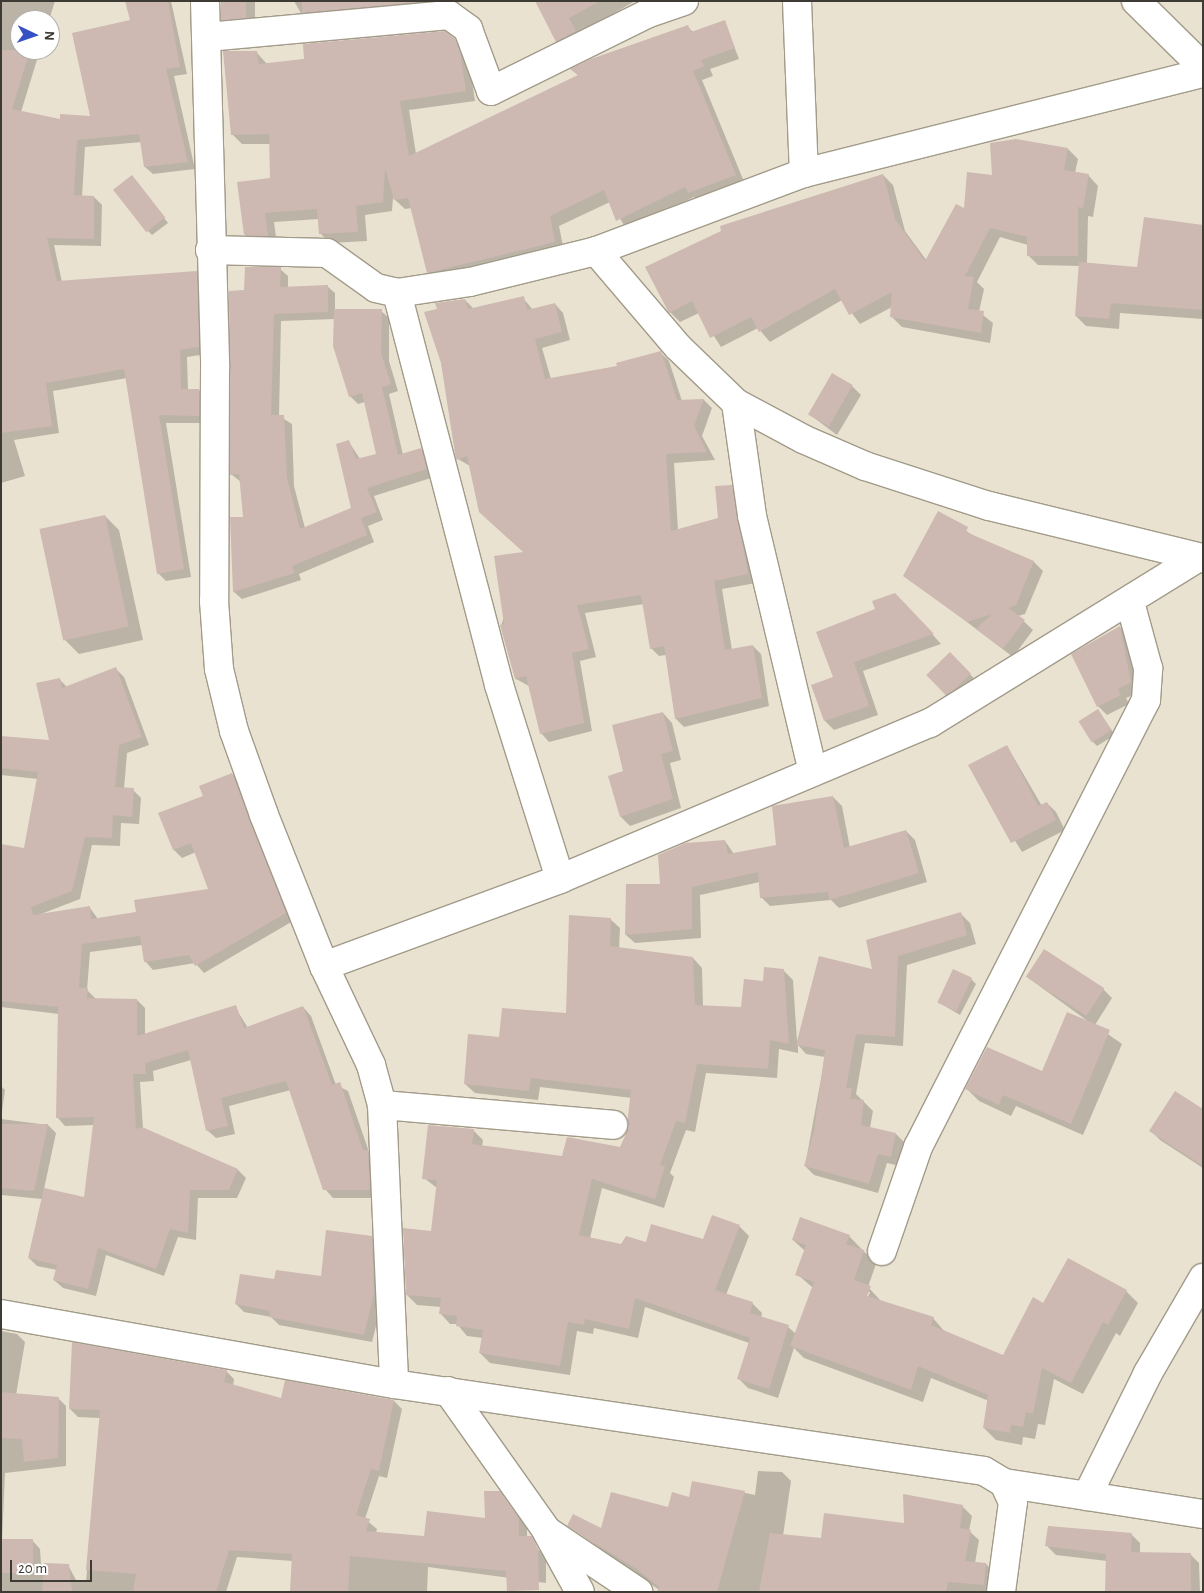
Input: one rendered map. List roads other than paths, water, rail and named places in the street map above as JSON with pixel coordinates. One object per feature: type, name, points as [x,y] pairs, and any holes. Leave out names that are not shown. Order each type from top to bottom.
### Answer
[{"type":"street","points":[[205,1],[214,601],[220,669],[234,731],[264,815],[324,966],[370,1065],[382,1105],[394,1384]]},
{"type":"street","points":[[207,37],[449,15],[468,29],[491,91],[649,13],[684,1]]},
{"type":"street","points":[[797,1],[804,173]]},
{"type":"street","points":[[1136,1],[1203,67]]},
{"type":"street","points":[[210,250],[327,253],[376,288],[397,293],[470,282],[596,251],[804,173],[1203,73]]},
{"type":"street","points":[[596,251],[678,347],[736,403],[865,466],[989,506],[1200,558]]},
{"type":"street","points":[[397,293],[499,685],[560,879]]},
{"type":"street","points":[[736,403],[752,516],[813,772]]},
{"type":"street","points":[[324,966],[560,879],[930,723],[1200,558]]},
{"type":"street","points":[[882,1251],[918,1147],[1146,700],[1148,668],[1130,602]]},
{"type":"street","points":[[382,1105],[613,1126]]},
{"type":"street","points":[[1086,1496],[1148,1373],[1203,1278]]},
{"type":"street","points":[[1,1314],[394,1384],[984,1471],[1004,1483],[1203,1514]]},
{"type":"street","points":[[448,1391],[547,1530],[580,1592]]},
{"type":"street","points":[[1001,1592],[1013,1502],[1004,1483]]},
{"type":"street","points":[[547,1530],[638,1592]]}]
